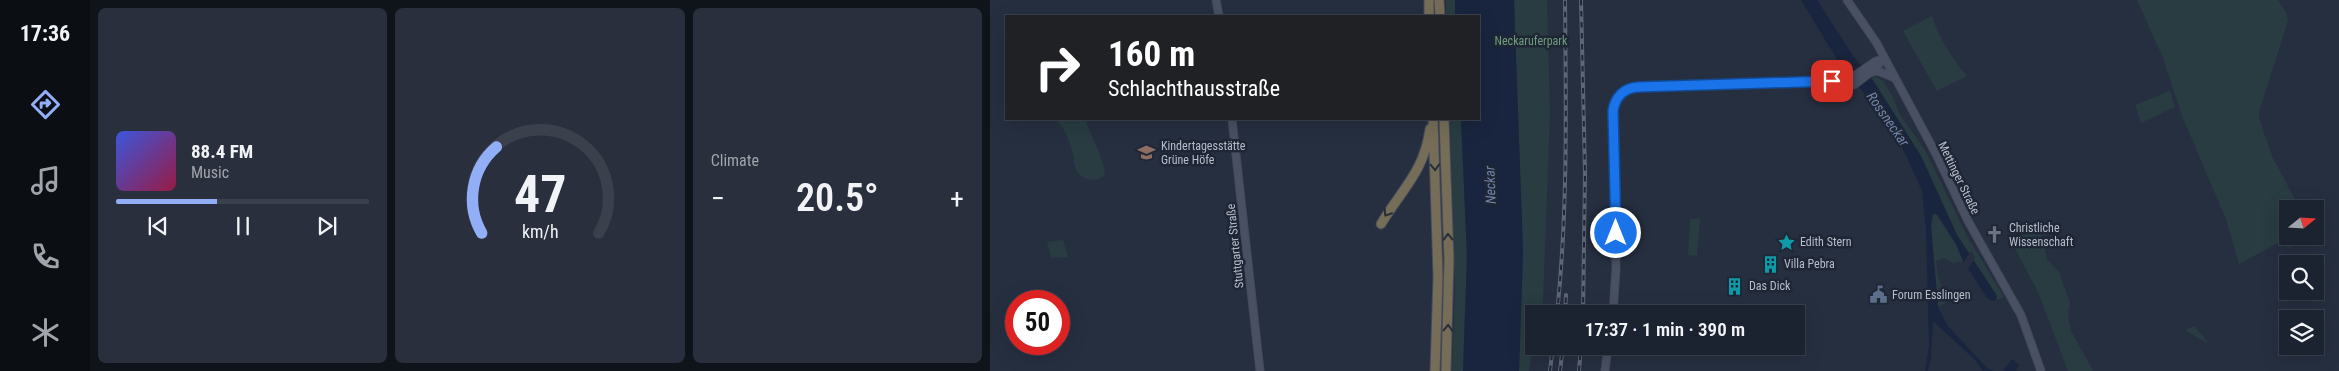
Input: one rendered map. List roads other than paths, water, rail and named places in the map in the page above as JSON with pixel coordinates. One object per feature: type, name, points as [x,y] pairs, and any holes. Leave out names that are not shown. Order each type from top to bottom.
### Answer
[{"type":"highway","points":[[1429,0],[1429,15]]},
{"type":"highway","points":[[1439,0],[1440,15]]},
{"type":"highway","points":[[1381,224],[1421,164],[1432,120]]},
{"type":"highway","points":[[1432,120],[1437,249],[1434,369]]},
{"type":"highway","points":[[1444,120],[1449,259],[1446,371]]},
{"type":"main road","points":[[1216,0],[1219,15]]},
{"type":"main road","name":"Mettinger Straße","points":[[1847,0],[1876,42],[1933,149],[1971,227],[2021,315],[2040,371]]},
{"type":"main road","points":[[1614,305],[1616,277],[1613,111],[1616,101],[1624,92],[1634,87],[1648,86],[1851,82],[1884,59]]},
{"type":"main road","points":[[1869,70],[1883,72],[1895,78]]},
{"type":"main road","name":"Stuttgarter Straße","points":[[1232,120],[1260,371]]},
{"type":"main road","points":[[1605,371],[1607,355]]},
{"type":"water","name":"Neckar","points":[[1455,0],[1514,0],[1523,252],[1519,371],[1463,371],[1467,256],[1461,120],[1480,120],[1480,15],[1455,15]]},
{"type":"water","name":"Rossneckar","points":[[1801,0],[1817,0],[1854,57],[1873,80],[1921,156],[1957,235],[1997,296],[1996,300],[1992,301],[1987,298],[1963,261],[1956,244],[1938,215],[1933,214],[1931,226],[1938,307],[1948,326],[1987,368],[1993,371],[1983,371],[1975,360],[1933,321],[1931,357],[1928,371],[1925,371],[1929,346],[1926,229],[1922,191],[1904,151],[1861,89],[1841,66]]},
{"type":"water","points":[[2012,359],[2019,365],[2016,371],[2003,371]]},
{"type":"railway","points":[[1558,305],[1565,196],[1565,0]]},
{"type":"railway","points":[[1581,0],[1585,173],[1583,305]]},
{"type":"railway","points":[[1565,305],[1566,295]]},
{"type":"railway","points":[[1550,371],[1552,355]]},
{"type":"railway","points":[[1560,371],[1562,355]]},
{"type":"railway","points":[[1579,371],[1580,355]]},
{"type":"place","name":"Kindertagesstätte Grüne Höfe","points":[[1147,153]]},
{"type":"place","name":"Christliche Wissenschaft","points":[[1995,235]]},
{"type":"place","name":"Edith Stern","points":[[1786,242]]},
{"type":"place","name":"Villa Pebra","points":[[1770,264]]},
{"type":"place","name":"Das Dick","points":[[1735,286]]},
{"type":"place","name":"Forum Esslingen","points":[[1878,295]]},
{"type":"park label","name":"Neckaruferpark","points":[[1531,41]]}]
